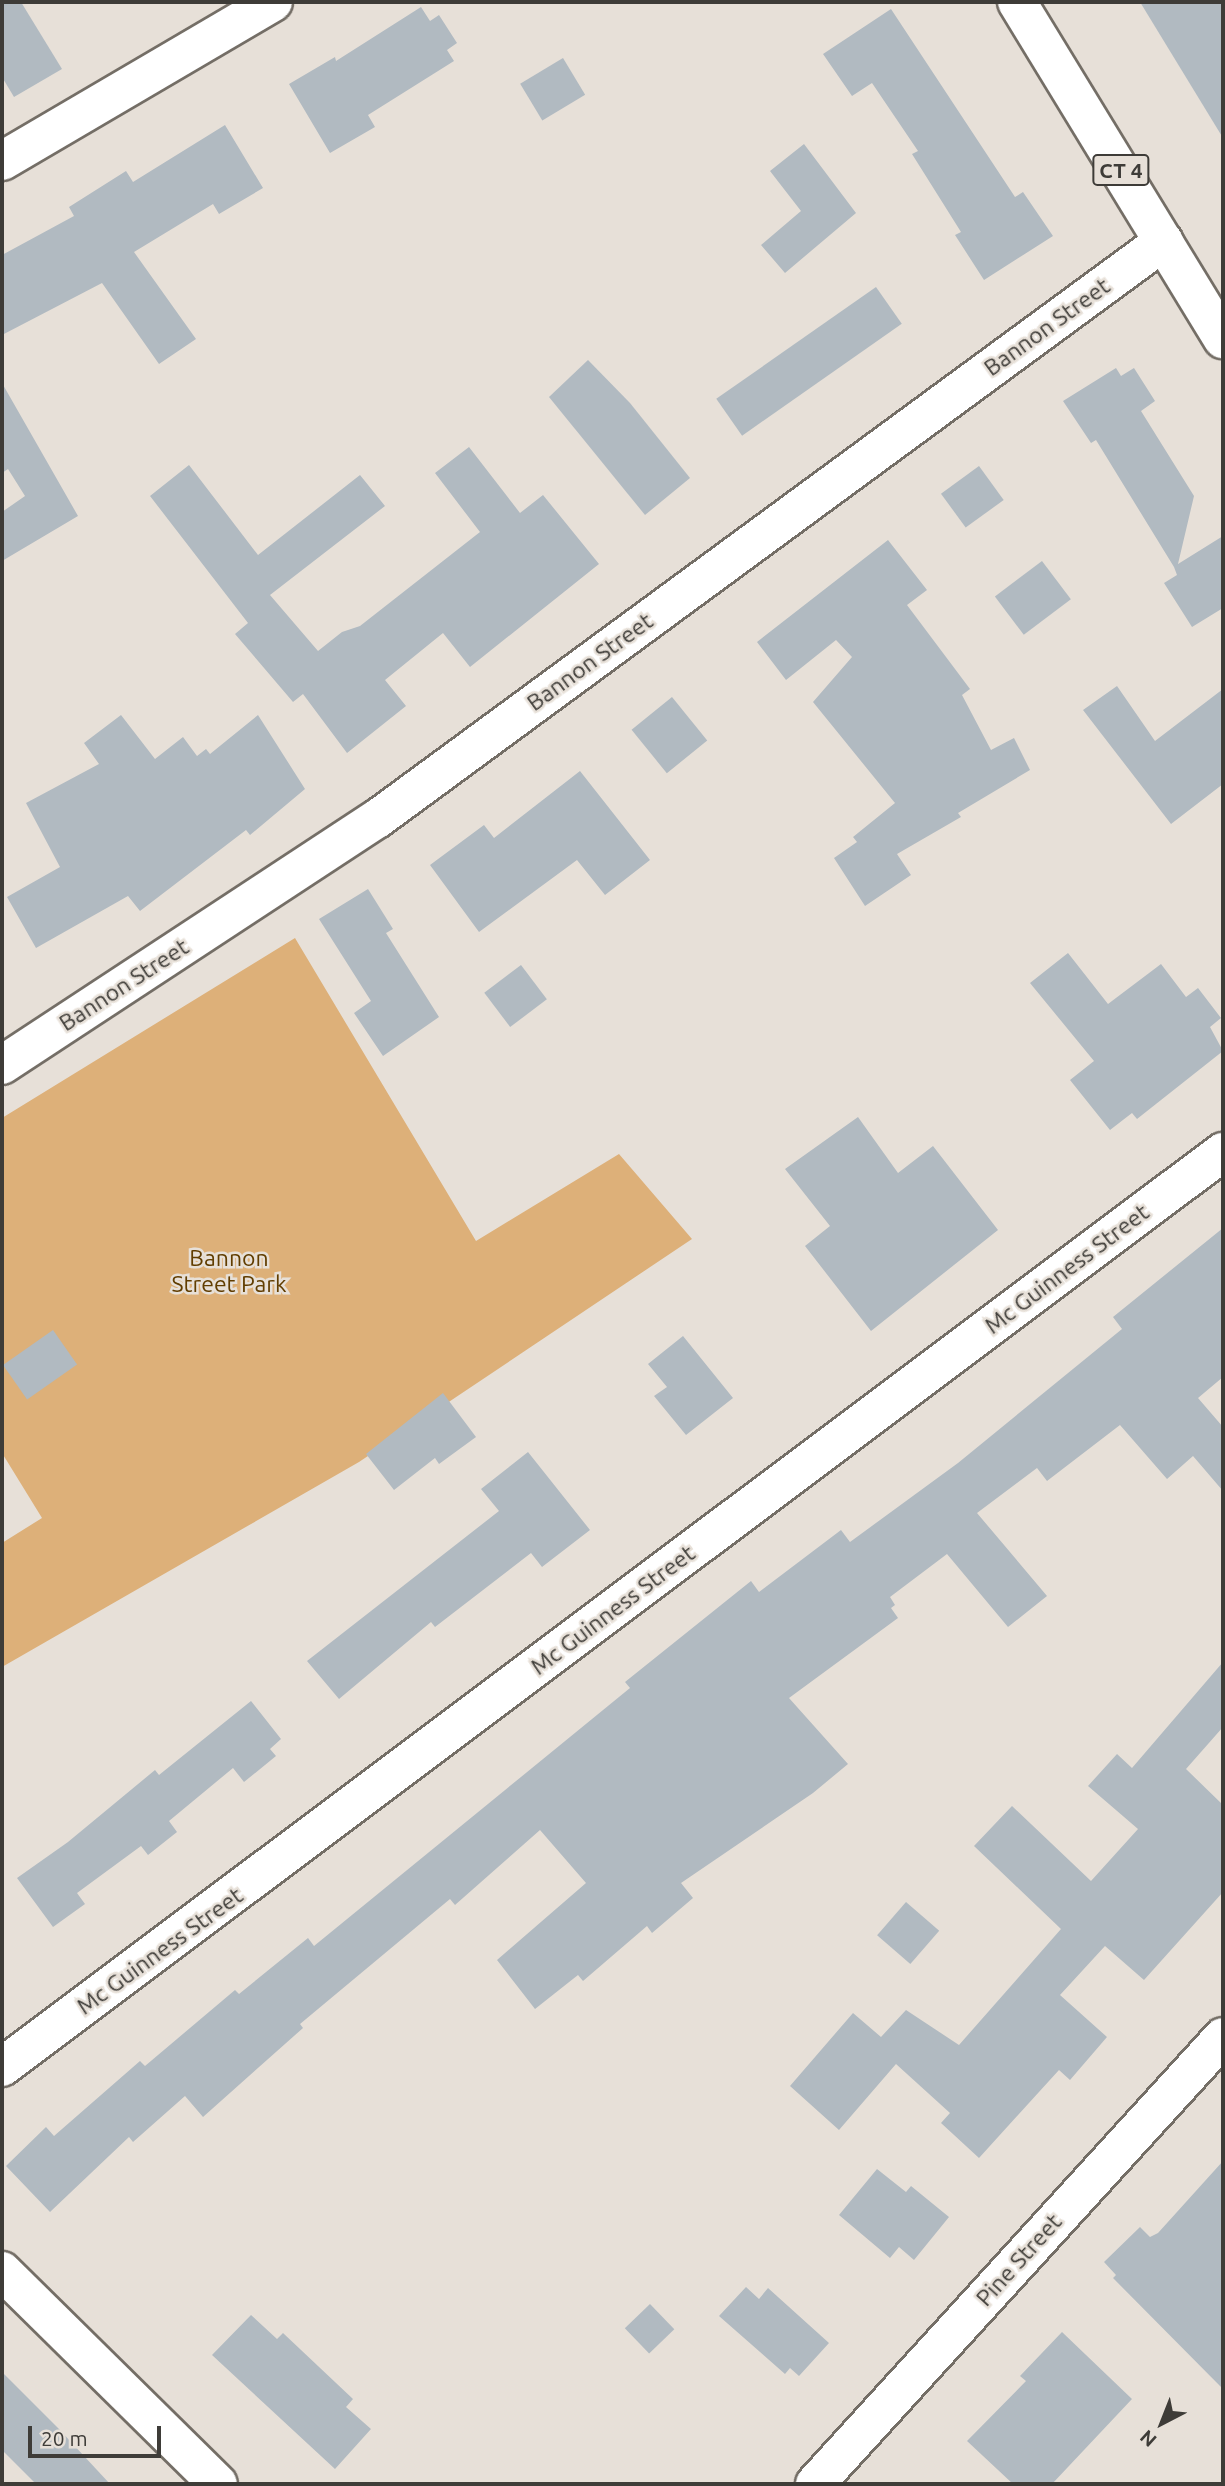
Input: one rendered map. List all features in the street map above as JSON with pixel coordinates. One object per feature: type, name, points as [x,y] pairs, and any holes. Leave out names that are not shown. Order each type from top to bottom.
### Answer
[{"type":"street","points":[[2,161],[273,2]]},
{"type":"street","name":"CT 4","points":[[1017,2],[1223,339]]},
{"type":"street","name":"Bannon Street","points":[[2,1065],[377,818],[1164,241]]},
{"type":"street","name":"Mc Guinness Street","points":[[2,2067],[1223,1152]]},
{"type":"street","name":"Pine Street","points":[[815,2484],[1223,2037]]},
{"type":"street","points":[[2,2271],[218,2484]]},
{"type":"green space","name":"Bannon Street Park","points":[[295,938],[476,1241],[619,1154],[692,1239],[359,1462],[2,1667],[2,1543],[42,1518],[2,1453],[2,1118]]},
{"type":"building","points":[[2,2],[21,2],[62,69],[14,97],[2,77]]},
{"type":"building","points":[[1140,2],[1223,2],[1223,138]]},
{"type":"building","points":[[421,7],[430,21],[439,15],[457,43],[447,50],[454,61],[368,115],[375,127],[330,153],[289,84],[335,57],[336,61]]},
{"type":"building","points":[[891,9],[1015,197],[1023,192],[1053,236],[984,280],[955,235],[961,232],[912,154],[918,151],[872,83],[852,96],[823,54]]},
{"type":"building","points":[[563,58],[585,95],[542,121],[520,84]]},
{"type":"building","points":[[225,125],[263,188],[219,214],[213,204],[134,252],[196,339],[159,364],[102,283],[2,335],[2,255],[74,216],[69,207],[126,171],[133,182]]},
{"type":"building","points":[[804,144],[856,213],[785,273],[761,245],[801,211],[770,171]]},
{"type":"building","points":[[876,287],[902,324],[742,436],[716,399]]},
{"type":"building","points":[[588,360],[630,403],[690,478],[645,515],[549,397]]},
{"type":"building","points":[[1116,368],[1121,376],[1134,368],[1155,401],[1141,411],[1194,496],[1178,564],[1223,536],[1223,608],[1192,627],[1164,583],[1177,575],[1174,567],[1096,440],[1091,443],[1063,401]]},
{"type":"building","points":[[2,383],[78,516],[2,561],[2,512],[25,496],[8,469],[2,473]]},
{"type":"building","points":[[469,447],[520,513],[543,495],[599,564],[470,667],[443,633],[385,680],[406,706],[347,753],[303,694],[293,702],[235,634],[248,623],[150,496],[189,465],[258,555],[360,475],[385,506],[270,595],[318,651],[342,632],[360,626],[480,532],[435,473]]},
{"type":"building","points":[[979,466],[1004,500],[966,528],[941,494]]},
{"type":"building","points":[[888,540],[927,590],[907,605],[970,689],[962,695],[991,750],[1014,738],[1030,770],[958,813],[961,817],[897,854],[911,875],[865,906],[834,858],[857,842],[853,837],[895,803],[813,702],[852,657],[836,640],[786,680],[757,642]]},
{"type":"building","points":[[1042,561],[1071,599],[1024,635],[995,597]]},
{"type":"building","points":[[1117,686],[1155,741],[1223,689],[1223,784],[1171,824],[1083,710]]},
{"type":"building","points":[[672,697],[707,741],[667,773],[632,730]]},
{"type":"building","points":[[121,715],[155,759],[183,737],[197,756],[206,749],[210,754],[258,715],[305,789],[250,835],[246,830],[140,911],[128,896],[36,948],[7,897],[60,867],[26,803],[99,764],[84,743]]},
{"type":"building","points":[[580,771],[650,860],[605,895],[577,860],[479,932],[430,865],[484,825],[494,838]]},
{"type":"building","points":[[368,889],[393,929],[386,933],[439,1017],[383,1056],[354,1013],[371,1001],[319,919]]},
{"type":"building","points":[[1068,953],[1108,1004],[1161,964],[1186,997],[1198,988],[1221,1018],[1210,1027],[1223,1051],[1137,1119],[1132,1113],[1110,1130],[1070,1080],[1094,1061],[1030,983]]},
{"type":"building","points":[[521,965],[547,999],[510,1027],[484,993]]},
{"type":"building","points":[[858,1117],[898,1173],[933,1146],[998,1230],[871,1331],[805,1246],[830,1226],[785,1169]]},
{"type":"building","points":[[1223,1228],[1223,1377],[1198,1398],[1223,1427],[1223,1491],[1193,1456],[1167,1479],[1120,1425],[1047,1481],[1037,1468],[977,1513],[1047,1596],[1008,1627],[947,1554],[890,1597],[895,1605],[891,1608],[898,1618],[789,1698],[848,1764],[813,1793],[681,1883],[693,1898],[652,1933],[647,1926],[583,1981],[578,1975],[535,2009],[497,1960],[586,1883],[540,1830],[455,1905],[450,1899],[300,2024],[303,2028],[203,2117],[185,2096],[133,2142],[129,2137],[50,2212],[6,2166],[46,2127],[54,2136],[140,2061],[145,2066],[235,1990],[239,1994],[308,1938],[314,1946],[630,1688],[625,1682],[751,1581],[759,1592],[841,1530],[850,1542],[958,1463],[1122,1329],[1113,1317]]},
{"type":"building","points":[[53,1330],[77,1364],[27,1399],[3,1365]]},
{"type":"building","points":[[683,1336],[733,1398],[686,1435],[654,1396],[667,1387],[648,1364]]},
{"type":"building","points":[[443,1393],[476,1437],[439,1464],[435,1458],[394,1490],[366,1454]]},
{"type":"building","points":[[528,1452],[590,1530],[542,1567],[531,1553],[435,1627],[431,1622],[339,1699],[307,1661],[499,1511],[481,1489]]},
{"type":"building","points":[[1223,1662],[1223,1727],[1186,1769],[1223,1805],[1223,1892],[1144,1980],[1105,1946],[1060,1995],[1107,2037],[1070,2080],[1059,2070],[979,2158],[941,2123],[950,2113],[896,2064],[839,2130],[790,2086],[853,2013],[881,2037],[906,2010],[959,2045],[1061,1929],[974,1846],[1012,1806],[1091,1881],[1138,1829],[1088,1786],[1117,1754],[1132,1768]]},
{"type":"building","points":[[251,1701],[281,1739],[270,1749],[276,1756],[244,1782],[233,1768],[169,1821],[177,1832],[148,1855],[141,1846],[77,1893],[85,1904],[53,1927],[17,1878],[68,1842],[155,1770],[159,1775]]},
{"type":"building","points":[[906,1902],[939,1931],[910,1964],[877,1935]]},
{"type":"building","points":[[1223,2161],[1223,2389],[1113,2278],[1116,2275],[1104,2262],[1140,2227],[1150,2237],[1158,2233]]},
{"type":"building","points":[[877,2169],[906,2192],[911,2186],[949,2217],[914,2260],[899,2247],[890,2258],[839,2215]]},
{"type":"building","points":[[746,2287],[759,2299],[768,2288],[829,2343],[799,2376],[790,2368],[785,2374],[719,2316]]},
{"type":"building","points":[[650,2304],[674,2329],[649,2353],[625,2328]]},
{"type":"building","points":[[251,2315],[277,2339],[283,2333],[353,2399],[346,2407],[371,2429],[335,2469],[212,2355]]},
{"type":"building","points":[[1062,2332],[1132,2399],[1052,2484],[1013,2484],[967,2441],[1026,2381],[1020,2376]]},
{"type":"building","points":[[2,2372],[110,2484],[36,2484],[2,2450]]}]
